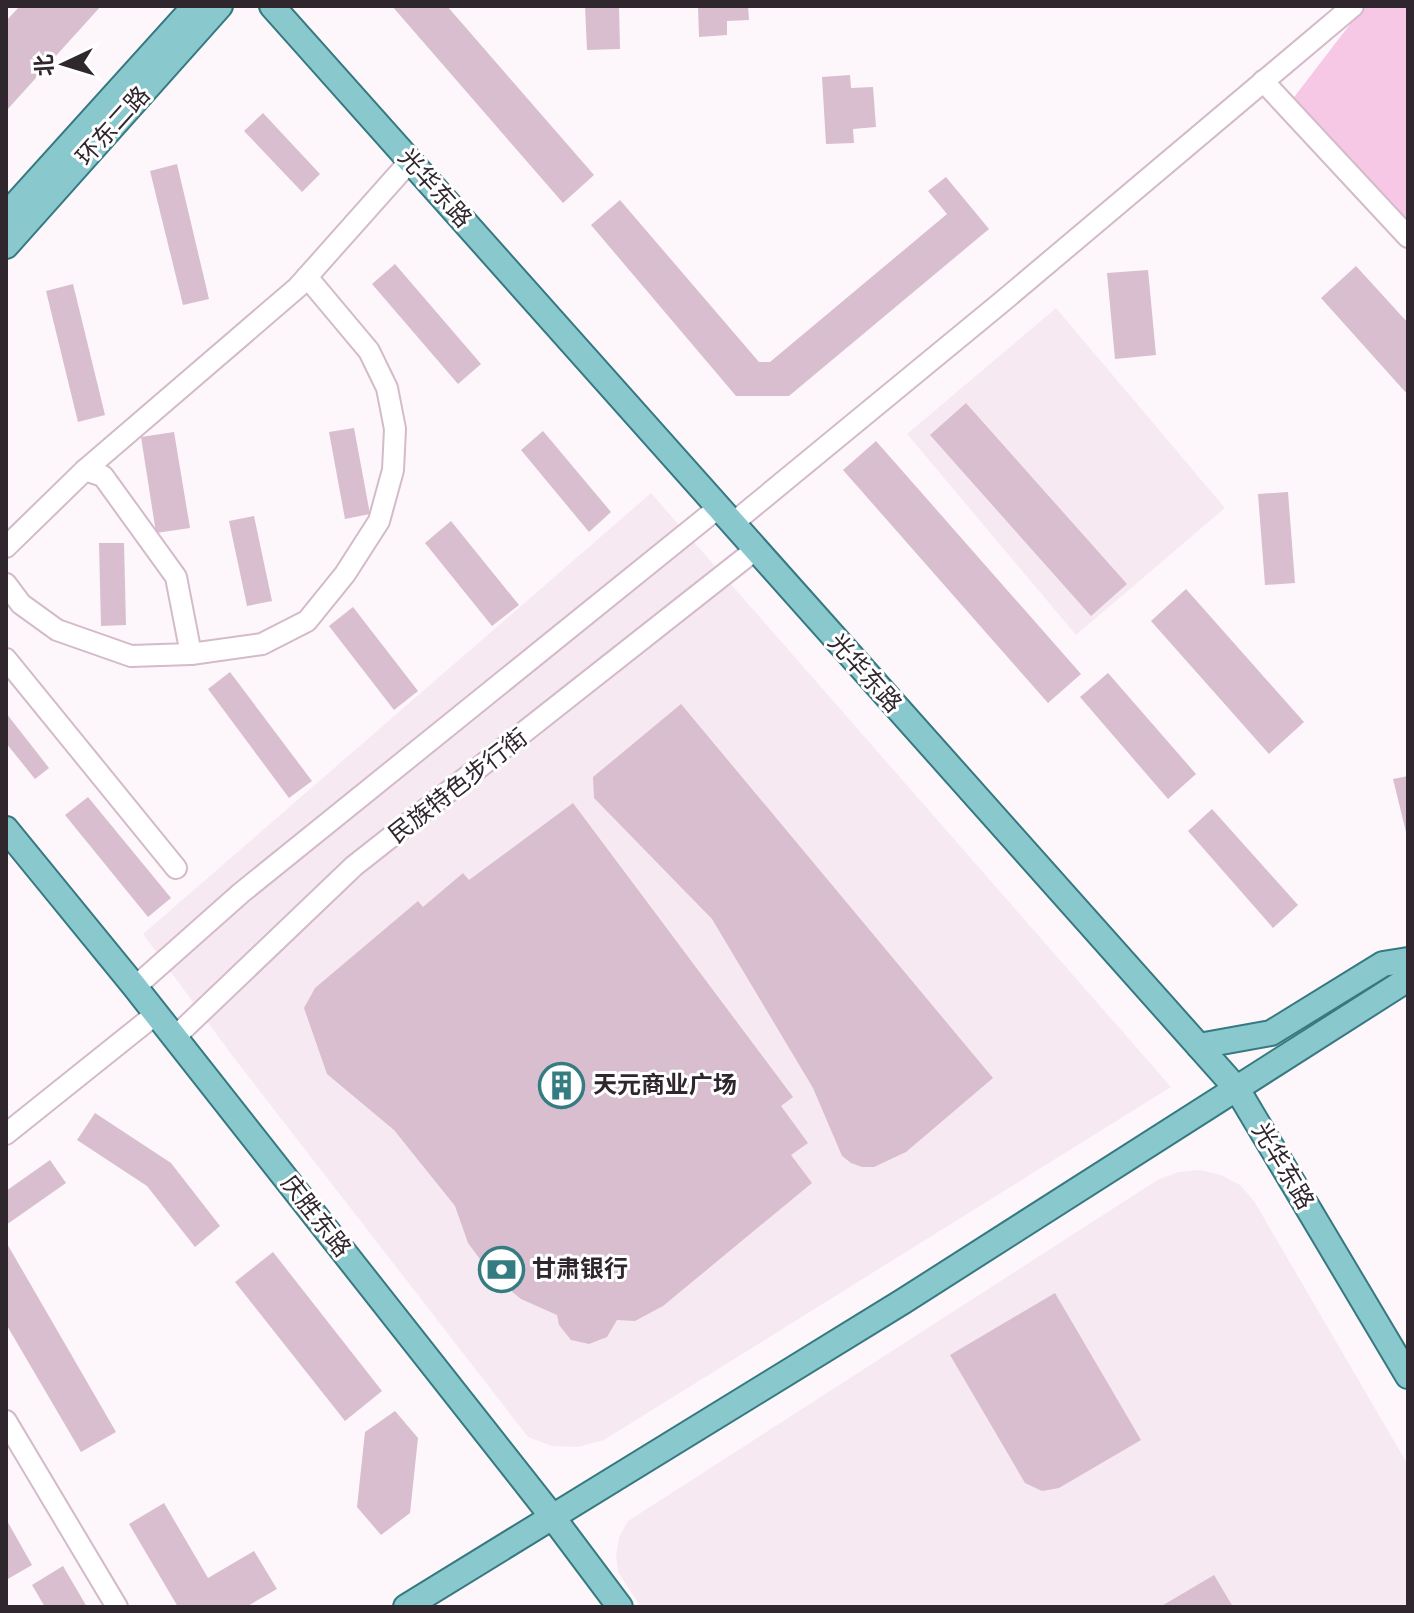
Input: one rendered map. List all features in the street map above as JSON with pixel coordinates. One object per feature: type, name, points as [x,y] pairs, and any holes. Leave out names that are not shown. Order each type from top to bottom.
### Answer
[{"type":"main road","name":"环东二路","points":[[6,215],[195,6]]},
{"type":"main road","name":"环东二路","points":[[6,246],[220,6]]},
{"type":"main road","name":"光华东路","points":[[272,6],[1237,1089],[1408,1376]]},
{"type":"main road","name":"庆胜东路","points":[[6,829],[175,1037],[620,1607]]},
{"type":"main road","points":[[1199,1046],[1271,1033],[1383,964],[1408,960]]},
{"type":"main road","points":[[406,1607],[551,1515],[902,1302],[1408,979]]},
{"type":"street","points":[[135,987],[241,893],[991,312],[1353,6]]},
{"type":"street","points":[[1263,81],[1408,237]]},
{"type":"street","points":[[6,547],[85,470],[307,277],[411,160]]},
{"type":"street","points":[[6,584],[21,604],[57,630],[131,656],[191,654],[262,644],[307,621],[345,574],[379,521],[393,470],[395,429],[387,388],[369,351],[307,277]]},
{"type":"street","points":[[85,470],[103,476],[176,577],[191,654]]},
{"type":"street","name":"民族特色步行街","points":[[175,1037],[354,866],[755,550]]},
{"type":"street","points":[[6,659],[176,868]]},
{"type":"street","points":[[6,1134],[156,1014]]},
{"type":"street","points":[[6,1421],[117,1607]]},
{"type":"shaded area","points":[[1364,6],[1408,6],[1408,234],[1285,109]]},
{"type":"shaded area","points":[[1056,308],[1225,508],[1076,635],[907,434]]},
{"type":"shaded area","points":[[651,493],[1171,1087],[604,1440],[578,1447],[552,1446],[528,1437],[231,1054],[143,934]]},
{"type":"shaded area","points":[[1200,1170],[1221,1175],[1240,1185],[1254,1201],[1408,1465],[1408,1607],[641,1607],[618,1572],[616,1555],[619,1537],[628,1521],[1159,1179],[1179,1172]]},
{"type":"building","points":[[20,6],[101,6],[6,111],[6,21]]},
{"type":"building","points":[[392,6],[447,6],[594,175],[563,203]]},
{"type":"building","points":[[585,6],[619,6],[620,49],[587,50]]},
{"type":"building","points":[[698,6],[748,6],[749,20],[727,21],[727,35],[699,37]]},
{"type":"building","points":[[850,75],[851,88],[873,87],[876,127],[853,129],[854,143],[826,144],[822,77]]},
{"type":"building","points":[[263,113],[320,174],[302,192],[244,131]]},
{"type":"building","points":[[177,164],[209,299],[183,305],[150,171]]},
{"type":"building","points":[[946,177],[989,229],[789,396],[736,396],[591,225],[620,200],[759,362],[770,362],[947,214],[928,191]]},
{"type":"building","points":[[395,264],[481,364],[458,384],[372,284]]},
{"type":"building","points":[[1356,266],[1408,323],[1408,395],[1321,298]]},
{"type":"building","points":[[1148,270],[1156,355],[1115,359],[1107,273]]},
{"type":"building","points":[[73,284],[105,415],[78,422],[46,291]]},
{"type":"building","points":[[966,403],[1127,584],[1091,616],[930,435]]},
{"type":"building","points":[[354,428],[370,514],[345,519],[329,432]]},
{"type":"building","points":[[543,431],[611,512],[589,532],[521,450]]},
{"type":"building","points":[[174,432],[190,528],[156,533],[141,437]]},
{"type":"building","points":[[876,441],[1081,674],[1048,703],[843,470]]},
{"type":"building","points":[[1288,492],[1295,583],[1265,585],[1258,494]]},
{"type":"building","points":[[254,516],[272,601],[247,606],[229,521]]},
{"type":"building","points":[[451,521],[519,605],[492,626],[425,543]]},
{"type":"building","points":[[99,543],[124,543],[126,625],[101,626]]},
{"type":"building","points":[[1186,589],[1304,722],[1269,754],[1151,621]]},
{"type":"building","points":[[353,607],[418,691],[394,710],[329,626]]},
{"type":"building","points":[[230,672],[312,781],[289,798],[208,689]]},
{"type":"building","points":[[1108,673],[1196,774],[1168,799],[1080,697]]},
{"type":"building","points":[[681,704],[993,1078],[906,1152],[874,1167],[862,1167],[842,1156],[813,1088],[712,919],[594,798],[593,777]]},
{"type":"building","points":[[6,713],[49,768],[35,779],[6,743]]},
{"type":"building","points":[[1408,776],[1408,836],[1407,836],[1393,779]]},
{"type":"building","points":[[88,797],[171,898],[148,917],[65,815]]},
{"type":"building","name":"天元商业广场","points":[[573,803],[793,1097],[781,1106],[808,1143],[791,1155],[812,1183],[663,1306],[635,1321],[617,1320],[607,1337],[589,1344],[571,1340],[559,1325],[557,1315],[521,1299],[491,1274],[468,1243],[455,1206],[394,1130],[327,1074],[304,1008],[315,988],[418,901],[423,907],[463,873],[469,880]]},
{"type":"building","points":[[1212,809],[1298,905],[1273,928],[1188,831]]},
{"type":"building","points":[[95,1113],[171,1163],[220,1226],[195,1247],[147,1186],[77,1140]]},
{"type":"building","points":[[50,1160],[66,1183],[6,1225],[6,1191]]},
{"type":"building","points":[[6,1242],[116,1432],[81,1452],[6,1324]]},
{"type":"building","points":[[273,1252],[382,1391],[345,1421],[235,1282]]},
{"type":"building","points":[[1055,1293],[1141,1440],[1059,1488],[1042,1491],[1025,1483],[950,1355]]},
{"type":"building","points":[[395,1411],[418,1438],[410,1513],[381,1535],[357,1507],[365,1432]]},
{"type":"building","points":[[164,1503],[208,1578],[254,1551],[277,1589],[246,1607],[178,1607],[129,1524]]},
{"type":"building","points":[[6,1519],[32,1565],[6,1580]]},
{"type":"building","points":[[63,1566],[87,1607],[45,1607],[32,1585]]},
{"type":"building","points":[[1214,1575],[1233,1607],[1160,1607]]},
{"type":"place","name":"天元商业广场","points":[[562,1085]]},
{"type":"place","name":"甘肃银行","points":[[501,1269]]}]
